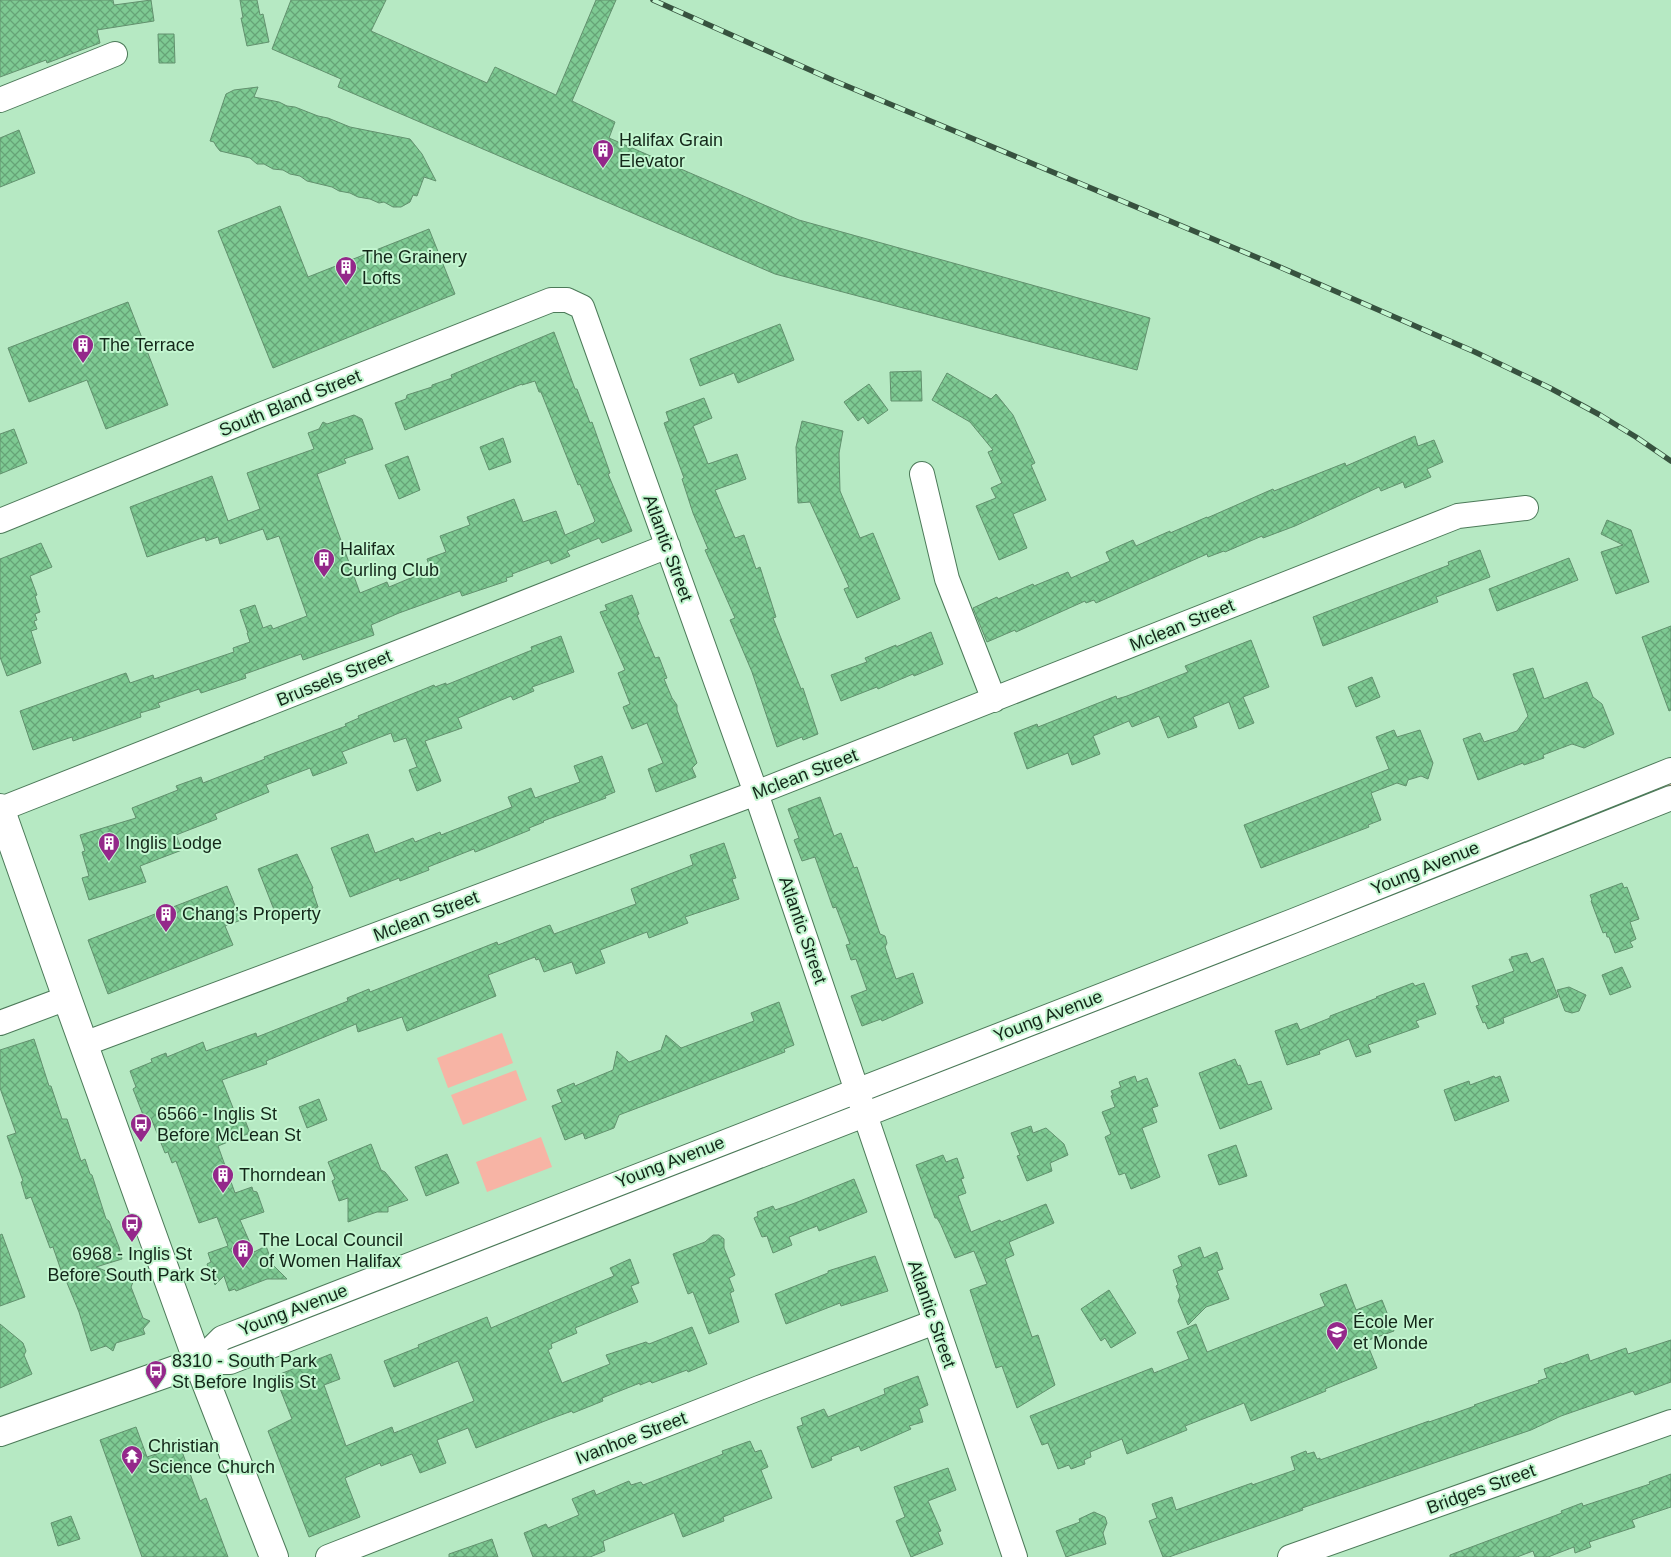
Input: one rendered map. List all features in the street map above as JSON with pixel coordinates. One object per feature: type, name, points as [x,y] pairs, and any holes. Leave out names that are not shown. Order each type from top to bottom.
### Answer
[{"type":"street","points":[[0,100],[115,54]]},
{"type":"street","name":"South Bland Street","points":[[0,521],[255,416],[551,300],[567,300],[582,307]]},
{"type":"street","name":"Atlantic Street","points":[[582,307],[756,793],[1015,1557]]},
{"type":"street","points":[[922,474],[947,579],[994,700]]},
{"type":"street","name":"Mclean Street","points":[[84,1044],[756,793],[1458,516],[1526,508]]},
{"type":"street","name":"Brussels Street","points":[[0,808],[668,546]]},
{"type":"street","name":"Young Avenue","points":[[198,1362],[222,1338],[1293,921],[1671,770]]},
{"type":"street","name":"Young Avenue","points":[[198,1362],[230,1362],[1303,944],[1671,798]]},
{"type":"street","points":[[0,808],[198,1362],[274,1557]]},
{"type":"street","points":[[1293,921],[1303,944]]},
{"type":"street","points":[[0,1023],[67,998]]},
{"type":"street","name":"Ivanhoe Street","points":[[328,1557],[760,1388],[935,1322]]},
{"type":"street","points":[[0,1432],[198,1362]]},
{"type":"street","name":"Bridges Street","points":[[1290,1557],[1671,1422]]},
{"type":"shaded area","points":[[1671,781],[1671,787],[1309,929],[1306,927]]},
{"type":"shaded area","points":[[1281,937],[1281,940],[887,1094],[884,1091]]},
{"type":"shaded area","points":[[502,1033],[513,1063],[448,1088],[437,1058]]},
{"type":"shaded area","points":[[516,1070],[527,1100],[463,1125],[451,1095]]},
{"type":"shaded area","points":[[836,1111],[835,1115],[230,1352],[224,1351],[224,1347]]},
{"type":"shaded area","points":[[541,1137],[552,1167],[487,1192],[476,1162]]},
{"type":"building","points":[[0,0],[113,0],[114,5],[151,0],[154,21],[97,30],[100,43],[47,63],[46,60],[0,77]]},
{"type":"building","points":[[240,0],[257,0],[260,15],[263,14],[269,42],[247,46],[241,18],[243,18]]},
{"type":"building","name":"Halifax Grain Elevator","points":[[291,0],[386,0],[371,31],[487,83],[495,67],[556,95],[596,0],[616,0],[572,101],[615,122],[609,138],[799,220],[1150,318],[1137,370],[775,274],[338,87],[341,79],[272,49]]},
{"type":"building","points":[[158,34],[174,34],[175,63],[159,63]]},
{"type":"building","points":[[258,87],[254,97],[295,107],[350,127],[410,139],[422,154],[436,181],[424,177],[417,196],[413,195],[410,202],[401,207],[393,207],[384,202],[379,203],[339,191],[332,187],[307,181],[300,176],[283,170],[273,169],[264,164],[257,164],[250,158],[220,151],[214,142],[210,141],[226,94],[234,90]]},
{"type":"building","points":[[19,130],[35,173],[0,187],[0,138]]},
{"type":"building","name":"The Grainery Lofts","points":[[280,206],[308,277],[429,229],[455,294],[273,368],[218,231]]},
{"type":"building","name":"The Terrace","points":[[128,302],[168,405],[106,429],[87,380],[29,402],[8,348]]},
{"type":"building","points":[[780,324],[794,360],[738,383],[734,373],[700,386],[690,359]]},
{"type":"building","points":[[554,332],[575,389],[577,389],[590,423],[592,422],[610,473],[608,474],[632,531],[602,543],[599,538],[567,551],[570,556],[551,564],[549,560],[512,574],[513,576],[506,578],[507,581],[462,596],[460,591],[399,613],[371,625],[374,635],[303,660],[301,654],[245,674],[246,678],[201,693],[199,689],[158,703],[160,707],[140,713],[141,717],[73,741],[72,737],[33,750],[20,711],[126,673],[130,683],[153,675],[154,679],[234,652],[233,648],[250,642],[240,610],[255,605],[263,628],[271,625],[273,629],[307,616],[279,536],[267,540],[263,529],[220,544],[218,537],[206,541],[205,537],[147,557],[130,507],[212,476],[228,521],[260,509],[247,473],[314,449],[308,433],[319,429],[323,422],[327,424],[354,415],[362,419],[373,449],[344,459],[346,463],[317,474],[360,593],[387,582],[389,587],[425,572],[424,567],[429,565],[427,559],[446,552],[440,536],[470,525],[467,517],[514,499],[523,522],[556,511],[565,535],[593,523],[595,521],[580,484],[578,485],[535,381],[522,384],[405,430],[395,403],[406,399],[407,395],[452,378],[451,375]]},
{"type":"building","points":[[921,371],[922,401],[891,401],[890,372]]},
{"type":"building","points":[[947,373],[991,399],[996,394],[1013,415],[1035,463],[1031,465],[1046,500],[1013,514],[1027,548],[999,560],[976,506],[996,498],[991,488],[1002,483],[988,452],[993,450],[970,422],[932,400]]},
{"type":"building","points":[[869,384],[888,410],[868,424],[863,417],[858,421],[844,402]]},
{"type":"building","points":[[704,398],[712,418],[693,426],[708,464],[737,454],[746,479],[715,490],[735,538],[744,535],[756,569],[760,567],[776,617],[773,618],[801,689],[803,688],[818,734],[803,740],[802,737],[777,747],[752,672],[730,620],[735,618],[705,550],[708,549],[693,513],[682,479],[684,478],[664,423],[669,421],[666,412]]},
{"type":"building","points":[[802,421],[843,431],[839,453],[840,491],[860,538],[873,533],[900,599],[857,618],[844,589],[849,587],[810,502],[798,503],[796,447]]},
{"type":"building","points":[[14,429],[27,463],[0,474],[0,434]]},
{"type":"building","points":[[1415,436],[1418,446],[1434,440],[1443,462],[1427,469],[1431,477],[1405,488],[1403,482],[1381,491],[1379,487],[1295,526],[1263,538],[1262,536],[1225,552],[1208,557],[1207,554],[1096,603],[1094,600],[1086,603],[1085,601],[1016,632],[1015,630],[987,642],[973,608],[997,597],[998,599],[1068,572],[1071,578],[1110,561],[1106,552],[1133,540],[1136,546],[1273,489],[1274,491],[1345,463],[1346,466]]},
{"type":"building","points":[[503,438],[511,462],[489,470],[480,447]]},
{"type":"building","points":[[408,456],[420,490],[399,499],[385,465]]},
{"type":"building","points":[[1607,520],[1631,530],[1649,582],[1616,594],[1601,552],[1623,545],[1601,534]]},
{"type":"building","points":[[41,543],[52,567],[30,576],[37,595],[35,596],[40,612],[35,614],[37,620],[34,621],[37,629],[31,631],[41,663],[7,676],[0,657],[0,559]]},
{"type":"building","points":[[1480,550],[1490,577],[1436,597],[1438,602],[1323,646],[1313,617],[1449,565],[1448,562]]},
{"type":"building","points":[[1569,558],[1578,580],[1497,611],[1489,589]]},
{"type":"building","points":[[632,595],[639,614],[637,615],[655,658],[659,657],[667,678],[664,679],[677,705],[677,710],[697,763],[692,768],[696,777],[656,792],[648,769],[663,763],[647,723],[632,729],[623,707],[630,704],[618,673],[625,670],[600,612],[607,610],[605,605]]},
{"type":"building","points":[[1671,626],[1671,710],[1669,711],[1642,637]]},
{"type":"building","points":[[931,632],[943,664],[841,701],[831,675],[867,662],[865,658]]},
{"type":"building","points":[[561,636],[574,672],[532,687],[534,691],[513,700],[511,696],[458,718],[462,728],[425,741],[441,781],[417,791],[409,770],[417,767],[406,738],[394,742],[391,733],[342,752],[347,763],[313,776],[310,768],[266,785],[269,792],[215,814],[217,819],[176,835],[182,850],[140,866],[146,882],[89,900],[82,878],[89,876],[82,852],[85,851],[80,835],[136,818],[132,808],[178,790],[176,786],[201,777],[203,783],[265,759],[264,757],[346,726],[345,724],[359,718],[358,716],[434,685],[435,687],[446,683],[446,685],[532,650],[531,647]]},
{"type":"building","points":[[1251,640],[1269,687],[1243,697],[1254,723],[1239,729],[1229,702],[1193,717],[1197,727],[1168,738],[1159,716],[1132,727],[1129,721],[1093,736],[1100,754],[1072,765],[1068,753],[1027,769],[1014,733],[1037,724],[1038,727],[1116,696],[1117,699],[1127,696],[1188,672],[1185,666]]},
{"type":"building","points":[[1533,668],[1544,699],[1587,682],[1593,697],[1602,704],[1614,734],[1584,748],[1572,744],[1543,755],[1544,758],[1524,765],[1523,763],[1478,780],[1463,739],[1480,733],[1484,742],[1517,731],[1528,716],[1513,674]]},
{"type":"building","points":[[1372,677],[1380,697],[1356,707],[1348,687]]},
{"type":"building","points":[[1394,730],[1397,737],[1420,730],[1433,763],[1428,779],[1421,776],[1408,780],[1406,786],[1397,783],[1371,793],[1381,820],[1368,825],[1369,827],[1261,868],[1244,825],[1389,769],[1376,737]]},
{"type":"building","points":[[602,756],[615,792],[605,796],[606,798],[543,821],[529,828],[530,830],[478,851],[475,852],[474,849],[428,867],[429,870],[400,881],[399,878],[350,897],[331,848],[368,834],[375,853],[413,838],[415,842],[440,832],[441,835],[512,807],[508,797],[531,788],[535,798],[580,782],[574,766]]},
{"type":"building","points":[[820,797],[834,836],[841,833],[854,868],[857,867],[880,934],[885,936],[887,943],[885,947],[896,979],[913,973],[923,1003],[882,1021],[881,1019],[862,1026],[851,996],[867,990],[856,959],[851,960],[846,945],[850,944],[836,907],[833,908],[815,857],[802,861],[794,840],[799,838],[788,809]]},
{"type":"building","points":[[724,843],[736,878],[732,879],[739,899],[685,917],[688,923],[649,938],[647,932],[600,950],[605,963],[576,974],[572,962],[544,972],[539,959],[536,960],[535,957],[488,975],[496,996],[407,1031],[402,1017],[358,1032],[356,1024],[266,1061],[267,1064],[222,1080],[237,1118],[243,1115],[250,1133],[218,1146],[235,1193],[252,1187],[253,1191],[257,1192],[264,1212],[240,1220],[254,1252],[266,1246],[273,1265],[287,1279],[267,1279],[236,1291],[235,1289],[229,1291],[224,1276],[215,1285],[207,1264],[211,1262],[208,1253],[228,1246],[217,1217],[199,1223],[176,1161],[172,1163],[168,1152],[165,1153],[151,1118],[145,1120],[133,1089],[136,1087],[130,1071],[152,1062],[151,1059],[166,1053],[167,1057],[203,1042],[206,1051],[256,1033],[257,1037],[348,1001],[347,998],[369,989],[370,992],[497,942],[498,945],[550,925],[554,934],[636,904],[631,889],[693,865],[690,855]]},
{"type":"building","points":[[297,854],[313,888],[318,907],[278,920],[258,869]]},
{"type":"building","points":[[1622,883],[1624,888],[1627,887],[1639,919],[1630,922],[1636,939],[1630,942],[1633,947],[1615,953],[1606,932],[1603,933],[1590,895]]},
{"type":"building","name":"Chang’s Property","points":[[227,886],[241,920],[225,926],[233,945],[108,994],[88,940]]},
{"type":"building","points":[[1527,953],[1531,963],[1543,958],[1558,997],[1503,1018],[1504,1023],[1488,1029],[1485,1022],[1483,1023],[1476,1006],[1479,1005],[1472,986],[1514,971],[1509,959]]},
{"type":"building","points":[[1622,967],[1631,987],[1610,995],[1602,975]]},
{"type":"building","points":[[1413,983],[1415,986],[1424,983],[1436,1014],[1416,1021],[1419,1027],[1368,1045],[1371,1052],[1356,1057],[1349,1039],[1319,1051],[1320,1054],[1287,1065],[1275,1031],[1297,1023],[1300,1030]]},
{"type":"building","points":[[1569,987],[1586,995],[1579,1011],[1572,1013],[1565,1011],[1557,990]]},
{"type":"building","points":[[779,1002],[794,1045],[784,1049],[785,1052],[619,1115],[614,1128],[585,1139],[583,1133],[565,1140],[552,1106],[562,1102],[557,1090],[574,1083],[575,1086],[613,1070],[617,1051],[629,1062],[661,1050],[666,1035],[681,1048],[754,1021],[751,1013]]},
{"type":"building","points":[[34,1039],[62,1119],[67,1119],[81,1161],[85,1159],[106,1219],[109,1221],[119,1247],[122,1259],[96,1267],[133,1282],[131,1287],[143,1318],[150,1321],[143,1329],[145,1334],[116,1343],[113,1351],[106,1346],[91,1351],[79,1312],[64,1279],[53,1247],[50,1248],[31,1197],[26,1199],[21,1182],[23,1181],[7,1136],[16,1133],[0,1088],[0,1050]]},
{"type":"building","points":[[1235,1059],[1238,1066],[1240,1065],[1248,1085],[1261,1081],[1272,1109],[1220,1129],[1199,1073]]},
{"type":"building","points":[[1135,1076],[1137,1082],[1147,1078],[1158,1106],[1152,1108],[1157,1122],[1142,1128],[1160,1177],[1131,1189],[1125,1173],[1119,1175],[1105,1137],[1111,1134],[1102,1112],[1115,1107],[1111,1091],[1121,1087],[1119,1082]]},
{"type":"building","points":[[1494,1076],[1495,1078],[1500,1076],[1509,1101],[1455,1121],[1444,1090],[1469,1081],[1470,1085]]},
{"type":"building","points":[[319,1099],[327,1120],[307,1128],[299,1107]]},
{"type":"building","points":[[1031,1126],[1033,1133],[1046,1128],[1064,1144],[1068,1155],[1050,1163],[1052,1171],[1027,1181],[1017,1156],[1020,1155],[1011,1133]]},
{"type":"building","points":[[371,1144],[381,1170],[385,1172],[408,1200],[388,1207],[388,1212],[377,1212],[348,1222],[348,1198],[339,1201],[332,1181],[335,1179],[328,1162]]},
{"type":"building","points":[[1236,1145],[1247,1176],[1219,1185],[1208,1155]]},
{"type":"building","points":[[447,1154],[459,1183],[426,1196],[415,1167]]},
{"type":"building","points":[[943,1155],[946,1162],[957,1158],[964,1178],[961,1179],[966,1193],[958,1196],[971,1232],[1046,1204],[1054,1223],[1009,1242],[1014,1255],[1005,1259],[1032,1337],[1038,1335],[1055,1385],[1017,1408],[1002,1366],[996,1368],[970,1290],[987,1284],[974,1251],[955,1258],[941,1225],[937,1218],[935,1218],[916,1165]]},
{"type":"building","points":[[854,1179],[867,1212],[819,1231],[817,1226],[789,1237],[792,1245],[773,1253],[767,1236],[762,1237],[754,1218],[758,1216],[757,1212],[773,1206],[775,1210]]},
{"type":"building","points":[[2,1234],[25,1297],[0,1306],[0,1235]]},
{"type":"building","points":[[713,1235],[719,1235],[724,1239],[724,1248],[735,1275],[729,1278],[734,1291],[730,1293],[739,1322],[709,1334],[693,1292],[688,1294],[673,1254],[705,1242]]},
{"type":"building","points":[[1200,1247],[1204,1258],[1217,1252],[1223,1269],[1217,1271],[1229,1299],[1206,1307],[1188,1325],[1178,1301],[1180,1296],[1173,1270],[1182,1266],[1178,1256]]},
{"type":"building","points":[[875,1256],[888,1291],[841,1306],[840,1303],[786,1324],[775,1294],[828,1273],[828,1271]]},
{"type":"building","points":[[630,1259],[639,1283],[631,1286],[638,1302],[575,1328],[577,1333],[551,1344],[552,1348],[548,1350],[562,1383],[610,1364],[606,1355],[646,1342],[649,1344],[692,1327],[707,1364],[652,1383],[650,1381],[640,1385],[640,1383],[602,1398],[603,1401],[573,1413],[572,1411],[476,1448],[468,1428],[437,1440],[446,1463],[420,1473],[412,1454],[381,1466],[380,1463],[345,1478],[360,1517],[309,1537],[268,1431],[292,1419],[275,1376],[331,1354],[340,1379],[324,1385],[346,1446],[392,1427],[394,1433],[474,1401],[458,1361],[394,1387],[384,1361],[487,1317],[491,1328],[614,1276],[610,1268]]},
{"type":"building","name":"École Mer et Monde","points":[[1346,1284],[1356,1310],[1382,1300],[1394,1331],[1366,1341],[1377,1368],[1251,1421],[1244,1403],[1185,1426],[1187,1430],[1127,1454],[1122,1439],[1090,1452],[1091,1457],[1084,1460],[1085,1464],[1071,1469],[1069,1465],[1058,1469],[1048,1443],[1042,1445],[1030,1416],[1152,1368],[1154,1373],[1189,1359],[1177,1332],[1196,1324],[1207,1352],[1325,1306],[1320,1294]]},
{"type":"building","points":[[1109,1290],[1136,1333],[1111,1348],[1105,1338],[1101,1341],[1081,1309]]},
{"type":"building","points":[[0,1324],[23,1343],[26,1351],[24,1355],[32,1374],[0,1388]]},
{"type":"building","points":[[1671,1340],[1671,1382],[1635,1395],[1633,1391],[1561,1416],[1531,1430],[1302,1508],[1303,1510],[1169,1557],[1163,1557],[1149,1521],[1157,1518],[1152,1504],[1172,1497],[1176,1510],[1295,1470],[1291,1457],[1306,1451],[1307,1454],[1314,1452],[1317,1459],[1320,1458],[1320,1460],[1539,1383],[1538,1381],[1547,1378],[1544,1369],[1561,1363],[1588,1354],[1590,1361],[1626,1348],[1628,1354]]},
{"type":"building","points":[[918,1376],[928,1405],[919,1409],[923,1422],[909,1426],[911,1429],[861,1451],[859,1446],[831,1457],[832,1460],[812,1468],[797,1427],[803,1425],[801,1418],[824,1409],[828,1417],[885,1394],[884,1389]]},
{"type":"building","points":[[136,1427],[147,1457],[180,1446],[200,1501],[206,1498],[228,1557],[142,1557],[100,1440]]},
{"type":"building","points":[[750,1441],[755,1452],[761,1450],[768,1467],[761,1470],[772,1498],[723,1517],[724,1521],[683,1537],[674,1513],[603,1541],[605,1551],[590,1557],[533,1557],[524,1533],[546,1524],[548,1528],[579,1515],[572,1499],[594,1490],[596,1495],[629,1481],[631,1485],[641,1482],[643,1485],[723,1454],[722,1451]]},
{"type":"building","points":[[948,1468],[956,1490],[928,1501],[941,1531],[938,1532],[943,1544],[911,1557],[896,1521],[905,1517],[894,1487]]},
{"type":"building","points":[[1671,1474],[1671,1507],[1632,1520],[1635,1527],[1589,1542],[1591,1547],[1575,1553],[1574,1547],[1548,1557],[1535,1557],[1533,1551],[1517,1557],[1450,1557],[1450,1555],[1562,1513],[1561,1511],[1582,1503],[1583,1506],[1650,1484],[1649,1482]]},
{"type":"building","points":[[1094,1512],[1105,1517],[1107,1523],[1103,1533],[1106,1544],[1066,1557],[1056,1531],[1080,1522],[1079,1519]]},
{"type":"building","points":[[71,1516],[80,1539],[58,1546],[51,1523]]},
{"type":"building","points":[[492,1539],[498,1557],[449,1557],[449,1554]]},
{"type":"railway","points":[[653,0],[837,82],[1268,262],[1475,352],[1550,388],[1600,415],[1671,461]]},
{"type":"place","name":"Halifax Grain Elevator","points":[[603,169]]},
{"type":"place","name":"The Grainery Lofts","points":[[346,286]]},
{"type":"place","name":"The Terrace","points":[[83,364]]},
{"type":"place","name":"Halifax Curling Club","points":[[324,578]]},
{"type":"place","name":"Inglis Lodge","points":[[109,862]]},
{"type":"place","name":"Chang’s Property","points":[[166,933]]},
{"type":"place","name":"6566 - Inglis St Before McLean St","points":[[141,1143]]},
{"type":"place","name":"Thorndean","points":[[223,1194]]},
{"type":"place","name":"6968 - Inglis St Before South Park St","points":[[132,1243]]},
{"type":"place","name":"The Local Council of Women Halifax","points":[[243,1269]]},
{"type":"place","name":"École Mer et Monde","points":[[1337,1351]]},
{"type":"place","name":"8310 - South Park St Before Inglis St","points":[[156,1390]]},
{"type":"place","name":"Christian Science Church","points":[[132,1475]]}]
